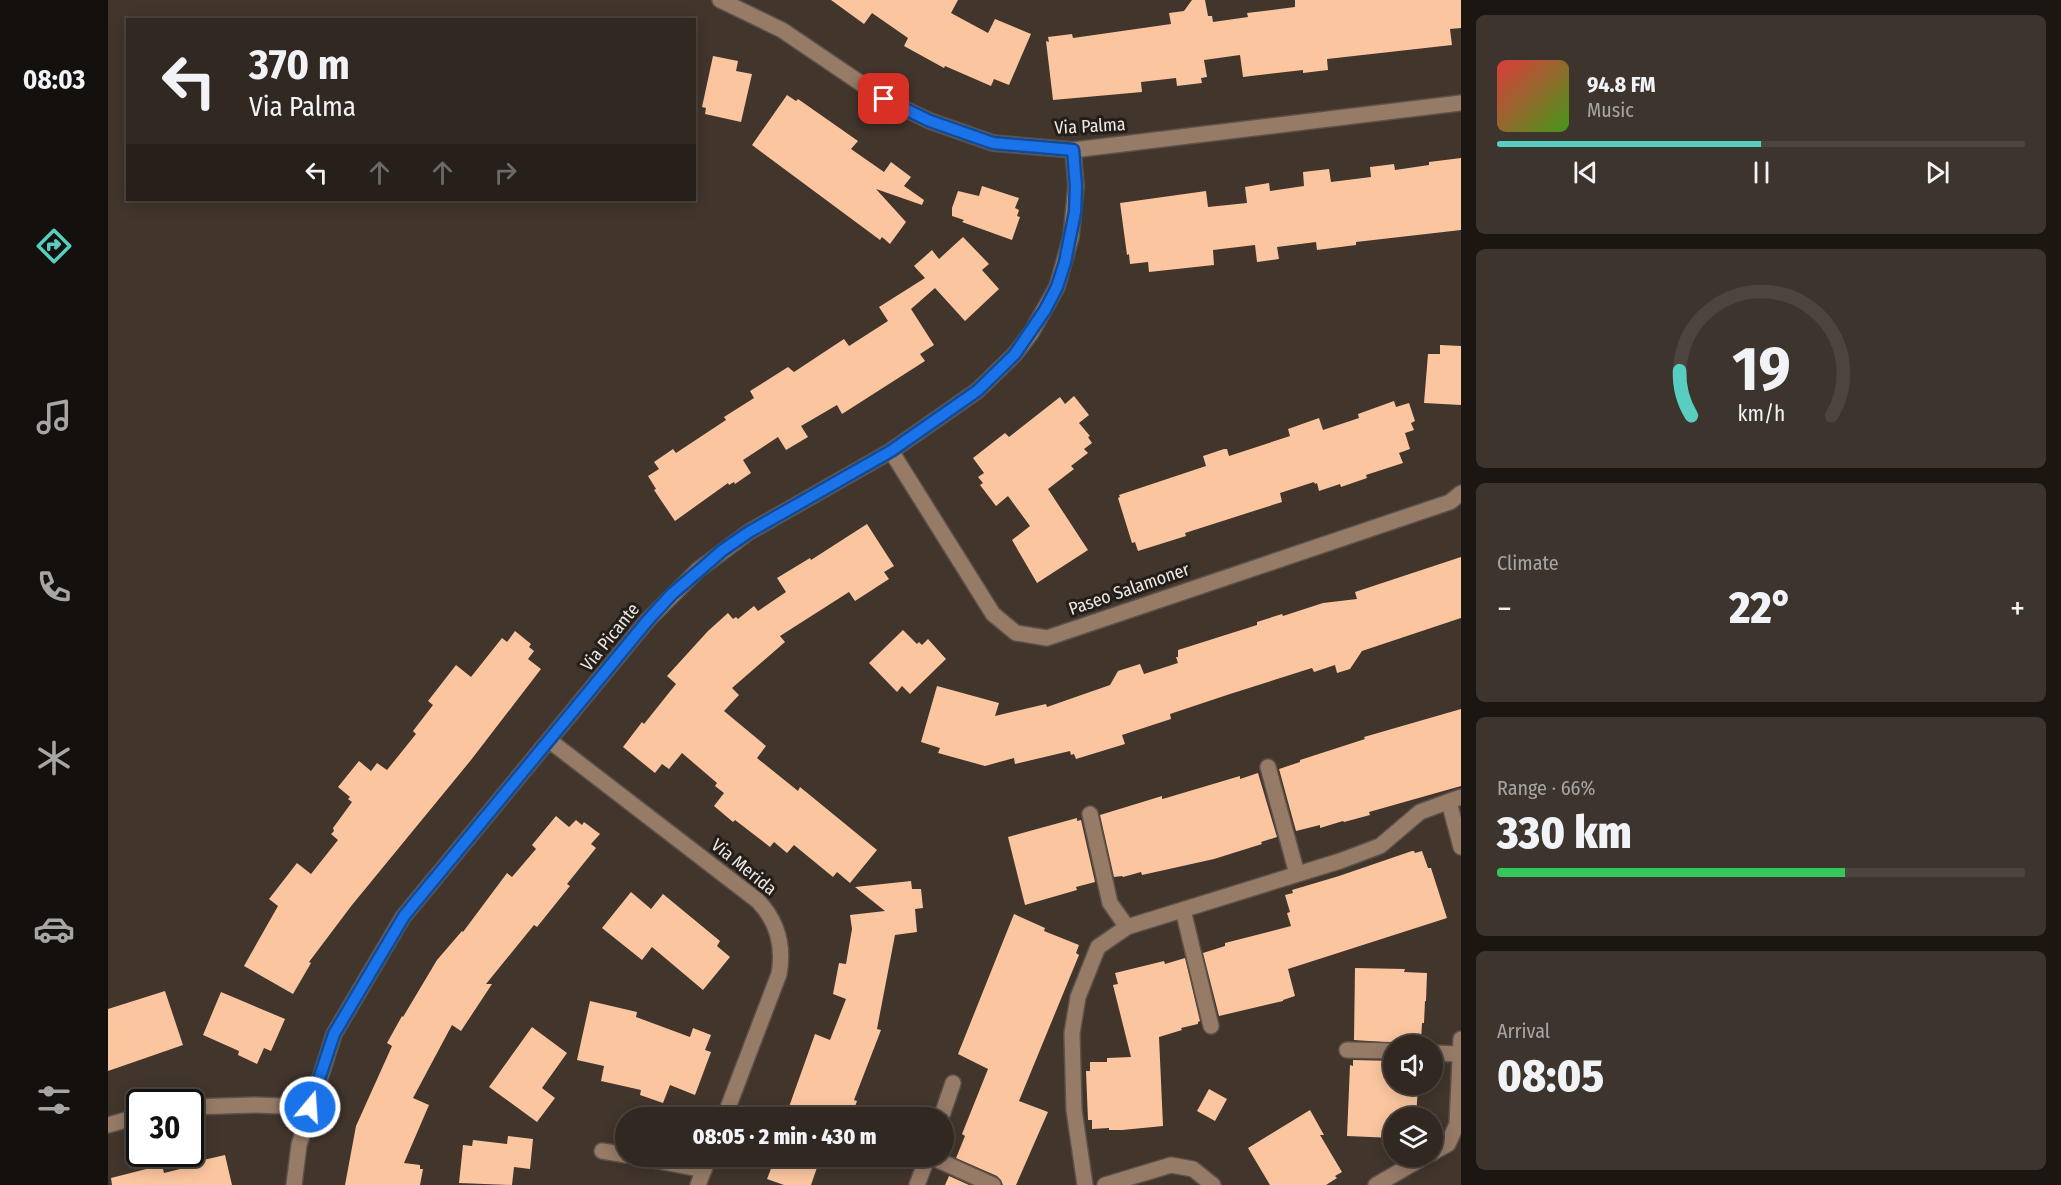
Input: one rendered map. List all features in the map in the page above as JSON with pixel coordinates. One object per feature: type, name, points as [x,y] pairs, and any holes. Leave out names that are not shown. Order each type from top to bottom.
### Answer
[{"type":"street","name":"Via Palma","points":[[720,0],[782,30],[884,99],[930,121],[993,143],[1073,150],[1461,103]]},
{"type":"street","name":"Via Picante","points":[[294,1185],[299,1145],[334,1034],[404,916],[648,620],[698,570],[749,532],[891,451],[977,391],[997,374],[1026,340],[1057,287],[1071,237],[1076,186],[1073,150]]},
{"type":"street","name":"Paseo Salamoner","points":[[891,451],[993,614],[1016,633],[1047,638],[1450,502],[1461,493]]},
{"type":"street","name":"Via Merida","points":[[550,741],[758,901],[777,928],[782,959],[779,974],[728,1107]]},
{"type":"street","points":[[1268,767],[1297,874]]},
{"type":"street","points":[[1085,1185],[1074,1110],[1072,1033],[1078,997],[1098,947],[1127,927],[1380,846],[1420,812],[1455,800],[1461,847]]},
{"type":"street","points":[[1090,814],[1110,903],[1127,927]]},
{"type":"street","points":[[1183,910],[1211,1026]]},
{"type":"street","points":[[1443,1050],[1460,1046],[1457,1124],[1448,1144],[1443,1147]]},
{"type":"street","points":[[1347,1050],[1383,1051]]},
{"type":"street","points":[[945,1107],[953,1083]]},
{"type":"street","points":[[204,1107],[310,1107]]},
{"type":"street","points":[[108,1125],[126,1120]]},
{"type":"street","points":[[602,1150],[615,1153]]},
{"type":"street","points":[[1105,1185],[1171,1165],[1193,1169],[1213,1185]]},
{"type":"street","points":[[698,1185],[705,1167]]},
{"type":"street","points":[[917,1185],[924,1167]]},
{"type":"street","points":[[953,1167],[993,1185]]},
{"type":"street","points":[[1376,1185],[1407,1167]]},
{"type":"building","points":[[831,0],[958,0],[951,13],[988,33],[995,19],[1031,34],[1009,85],[994,79],[991,86],[945,66],[944,68],[904,46],[908,38],[872,13],[864,24]]},
{"type":"building","points":[[1192,0],[1205,0],[1208,16],[1212,16],[1213,22],[1248,17],[1247,13],[1295,7],[1295,0],[1461,0],[1461,28],[1450,29],[1452,45],[1327,59],[1328,70],[1303,73],[1303,70],[1243,77],[1240,55],[1204,60],[1207,77],[1201,78],[1202,83],[1177,86],[1176,78],[1141,82],[1142,92],[1053,100],[1046,41],[1049,42],[1048,37],[1072,34],[1073,38],[1171,24],[1169,13],[1184,11]]},
{"type":"building","points":[[713,56],[738,61],[736,71],[752,74],[741,122],[705,114],[706,108],[702,107]]},
{"type":"building","points":[[787,95],[796,101],[798,99],[858,141],[851,149],[884,172],[891,162],[911,177],[904,186],[924,200],[922,205],[876,189],[906,222],[890,244],[882,237],[880,240],[752,145]]},
{"type":"building","points":[[1461,158],[1461,230],[1356,242],[1356,245],[1317,250],[1316,242],[1277,247],[1279,259],[1257,262],[1255,245],[1213,250],[1214,265],[1149,272],[1148,262],[1130,264],[1129,254],[1127,255],[1120,203],[1206,191],[1208,207],[1247,203],[1245,187],[1269,183],[1270,191],[1304,186],[1303,172],[1329,169],[1331,182],[1371,177],[1370,167],[1394,164],[1395,170]]},
{"type":"building","points":[[982,186],[1019,198],[1015,208],[1019,210],[1017,216],[1020,217],[1012,240],[962,222],[964,220],[952,216],[952,208],[958,191],[979,196]]},
{"type":"building","points":[[963,237],[989,264],[982,270],[999,289],[965,321],[935,288],[911,309],[934,345],[920,354],[925,361],[842,414],[837,405],[801,426],[808,437],[786,450],[778,437],[743,460],[751,473],[735,484],[734,482],[729,485],[728,483],[675,521],[654,490],[656,489],[648,476],[659,469],[654,462],[673,449],[676,453],[726,420],[724,417],[754,398],[750,391],[788,367],[794,372],[844,339],[849,346],[888,321],[879,307],[925,278],[914,266],[932,250],[939,259]]},
{"type":"building","points":[[1440,345],[1461,346],[1461,405],[1424,403],[1428,354],[1440,354]]},
{"type":"building","points":[[1074,396],[1089,415],[1079,423],[1090,436],[1088,437],[1092,443],[1084,449],[1088,453],[1071,466],[1074,469],[1048,489],[1088,550],[1037,583],[1012,540],[1030,526],[1008,496],[996,506],[980,485],[983,483],[978,477],[984,473],[973,458],[1005,433],[1009,437],[1060,397],[1065,404]]},
{"type":"building","points":[[1394,401],[1396,407],[1409,403],[1415,421],[1411,423],[1414,430],[1405,433],[1410,449],[1399,453],[1403,463],[1366,475],[1367,478],[1341,487],[1340,484],[1319,491],[1317,483],[1314,482],[1280,493],[1282,502],[1185,533],[1186,536],[1138,551],[1135,542],[1132,543],[1119,495],[1206,466],[1203,456],[1227,449],[1229,456],[1290,436],[1288,429],[1319,418],[1323,430],[1359,418],[1358,414]]},
{"type":"building","points":[[867,524],[894,566],[884,572],[889,579],[855,601],[849,592],[780,636],[785,642],[732,688],[739,695],[724,711],[766,746],[757,758],[798,791],[800,787],[877,850],[850,883],[837,872],[833,877],[794,845],[787,853],[774,842],[770,847],[735,820],[733,822],[714,806],[724,793],[715,786],[717,783],[682,753],[669,769],[662,764],[655,773],[623,747],[676,684],[667,676],[708,631],[728,613],[733,619],[736,617],[738,619],[754,606],[758,611],[786,592],[777,578],[810,558],[811,560]]},
{"type":"building","points":[[1461,557],[1461,618],[1362,651],[1350,669],[1337,673],[1335,665],[1314,672],[1312,668],[1230,694],[1170,714],[1171,719],[1122,735],[1125,744],[1076,759],[1070,751],[1015,764],[1014,758],[985,766],[938,753],[940,748],[921,742],[937,686],[999,703],[995,716],[1046,704],[1047,707],[1110,685],[1118,671],[1140,664],[1144,674],[1178,663],[1176,657],[1178,657],[1178,650],[1257,625],[1257,622],[1282,614],[1283,616],[1323,603],[1357,599],[1355,592]]},
{"type":"building","points":[[903,630],[917,644],[919,642],[922,645],[928,639],[946,659],[910,694],[902,686],[897,692],[869,663]]},
{"type":"building","points":[[515,631],[531,644],[529,647],[534,651],[528,659],[541,669],[471,760],[352,905],[309,962],[311,963],[293,994],[244,966],[278,906],[269,899],[297,863],[311,874],[338,840],[331,834],[334,831],[333,828],[352,802],[348,799],[350,797],[338,787],[359,761],[371,771],[377,763],[387,770],[416,734],[413,731],[433,705],[428,701],[456,665],[471,677],[502,638],[507,642]]},
{"type":"building","points":[[1461,709],[1461,786],[1369,812],[1370,815],[1320,828],[1320,825],[1296,831],[1279,769],[1365,739],[1364,737]]},
{"type":"building","points":[[1258,773],[1277,837],[1214,859],[1142,875],[1141,872],[1114,877],[1100,815],[1162,796],[1162,799],[1240,776],[1240,779]]},
{"type":"building","points":[[556,816],[569,827],[576,820],[582,825],[584,822],[600,834],[591,844],[596,848],[567,884],[570,886],[537,927],[534,925],[486,984],[492,984],[461,1031],[452,1025],[413,1098],[429,1105],[404,1163],[420,1165],[420,1169],[423,1169],[420,1185],[345,1185],[356,1126],[392,1046],[387,1043],[402,1016],[437,960],[463,932],[507,873],[512,877],[536,849],[532,845]]},
{"type":"building","points":[[1077,818],[1077,821],[1081,820],[1095,882],[1076,887],[1077,890],[1025,905],[1008,837]]},
{"type":"building","points":[[1412,851],[1415,853],[1422,851],[1428,868],[1431,868],[1447,918],[1288,969],[1295,996],[1219,1016],[1203,953],[1225,946],[1225,943],[1291,926],[1285,895],[1293,893],[1292,890]]},
{"type":"building","points":[[911,881],[912,889],[921,889],[923,908],[915,909],[917,932],[895,935],[877,1029],[881,1030],[854,1100],[857,1101],[855,1107],[789,1107],[815,1034],[830,1040],[846,999],[833,994],[839,963],[846,964],[852,929],[850,915],[885,911],[855,887]]},
{"type":"building","points":[[631,892],[651,909],[663,894],[720,941],[717,946],[730,957],[703,990],[652,947],[642,960],[602,928]]},
{"type":"building","points":[[1014,914],[1045,928],[1044,931],[1079,945],[1076,953],[1079,955],[1019,1101],[1048,1112],[1016,1185],[1003,1185],[997,1176],[956,1158],[965,1136],[962,1134],[988,1069],[958,1054]]},
{"type":"building","points":[[1185,958],[1200,1021],[1198,1024],[1159,1037],[1163,1126],[1122,1130],[1092,1129],[1092,1120],[1088,1120],[1086,1071],[1090,1071],[1090,1062],[1107,1062],[1107,1058],[1131,1057],[1113,985],[1118,984],[1115,973]]},
{"type":"building","points":[[1355,968],[1405,969],[1404,972],[1427,973],[1421,1035],[1383,1035],[1383,1042],[1354,1040]]},
{"type":"building","points":[[165,991],[183,1045],[108,1071],[108,1009]]},
{"type":"building","points":[[221,992],[285,1019],[271,1051],[264,1048],[257,1064],[238,1055],[239,1051],[203,1035]]},
{"type":"building","points":[[590,1001],[637,1012],[636,1017],[690,1037],[693,1028],[711,1035],[705,1050],[711,1052],[695,1095],[670,1085],[663,1103],[640,1095],[641,1090],[601,1081],[604,1066],[577,1060]]},
{"type":"building","points":[[532,1027],[567,1053],[542,1088],[555,1098],[537,1122],[489,1087]]},
{"type":"building","points":[[1353,1060],[1383,1061],[1383,1095],[1417,1095],[1417,1107],[1383,1107],[1383,1138],[1347,1136],[1350,1065],[1353,1066]]},
{"type":"building","points":[[1209,1089],[1227,1099],[1215,1121],[1197,1111]]},
{"type":"building","points":[[1310,1110],[1324,1135],[1320,1135],[1342,1172],[1326,1185],[1270,1185],[1248,1148]]},
{"type":"building","points":[[508,1136],[533,1139],[530,1169],[514,1167],[512,1185],[459,1183],[463,1145],[472,1146],[473,1140],[507,1144]]},
{"type":"building","points":[[225,1155],[232,1185],[112,1185],[111,1178],[154,1167],[162,1167],[164,1173],[188,1167],[204,1167],[204,1160]]},
{"type":"building","points":[[772,1167],[817,1167],[811,1185],[784,1185],[767,1179]]},
{"type":"building","points":[[949,1176],[969,1185],[945,1185]]},
{"type":"route","points":[[310,1107],[334,1034],[404,916],[648,620],[672,594],[723,550],[749,532],[891,451],[977,391],[1015,354],[1045,310],[1057,287],[1071,237],[1076,186],[1073,150],[993,143],[930,121],[884,99]]}]
